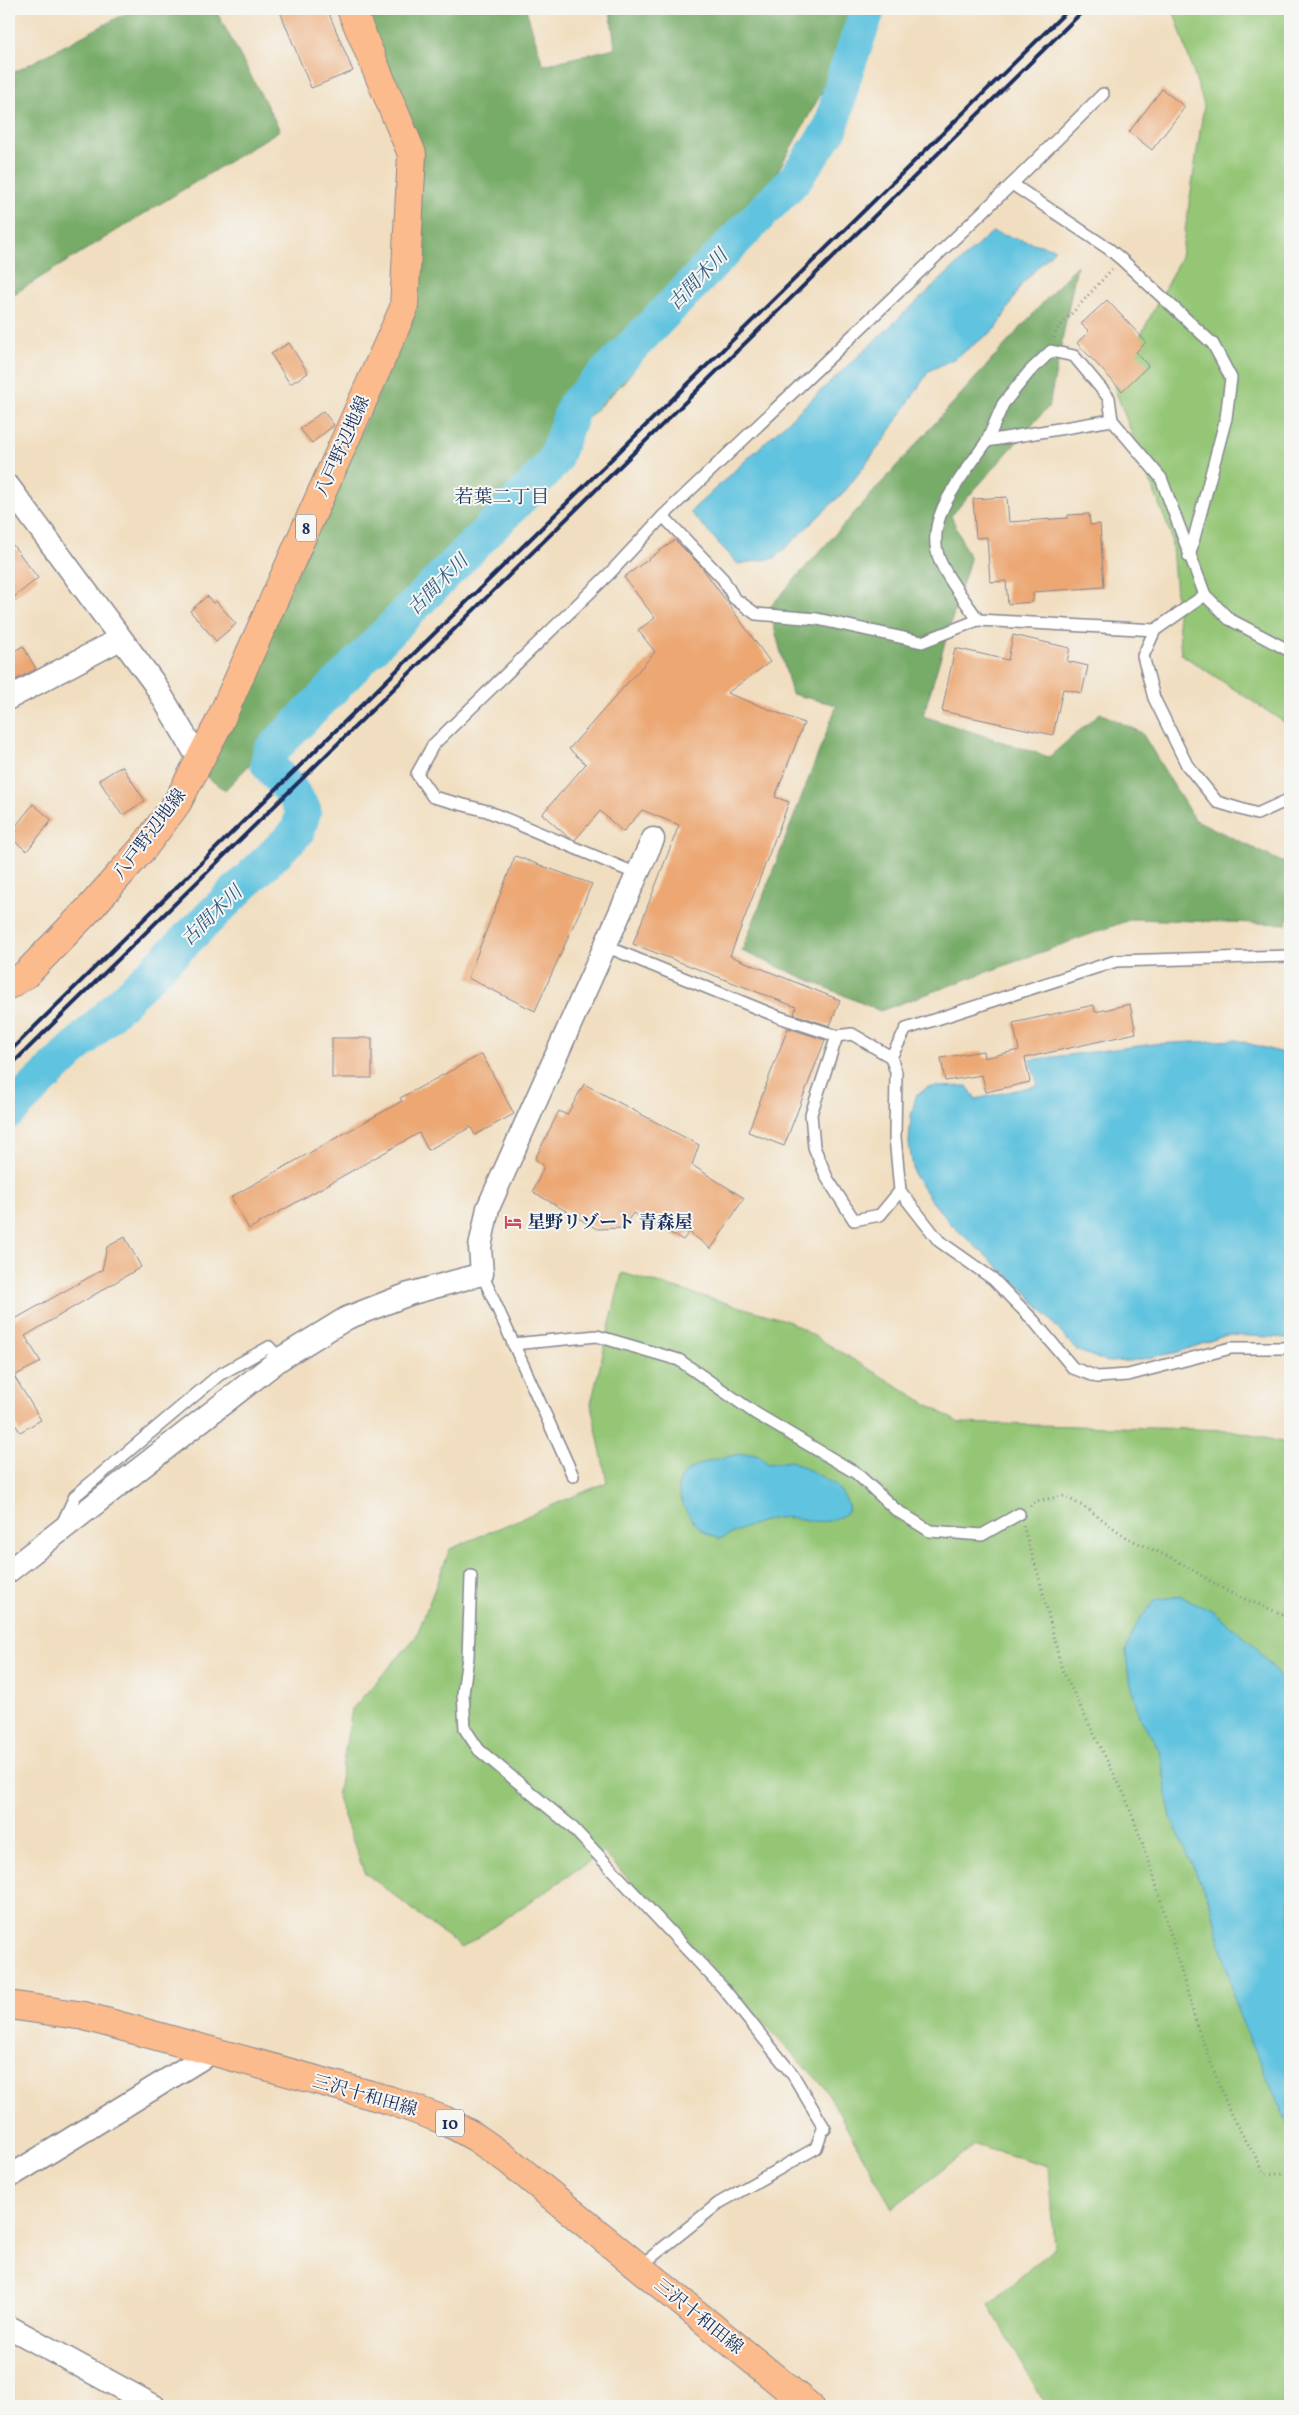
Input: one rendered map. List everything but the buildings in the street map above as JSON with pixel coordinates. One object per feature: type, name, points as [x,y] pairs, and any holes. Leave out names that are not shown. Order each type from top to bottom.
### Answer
[{"type":"main road","name":"八戸野辺地線","points":[[9,985],[26,974],[91,907],[144,847],[177,803],[200,761],[404,308],[412,154],[352,9]]},
{"type":"main road","name":"三沢十和田線","points":[[9,2005],[84,2016],[389,2100],[444,2120],[475,2137],[508,2160],[809,2406]]},
{"type":"street","points":[[9,487],[154,683],[200,761]]},
{"type":"street","points":[[9,698],[120,638]]},
{"type":"street","points":[[9,1571],[280,1359],[347,1318],[409,1294],[482,1274],[480,1247],[488,1208],[653,839]]},
{"type":"street","points":[[9,2177],[212,2052]]},
{"type":"street","points":[[9,2327],[141,2404]]},
{"type":"lane","points":[[637,874],[487,812],[433,797],[417,774],[433,745],[610,573],[663,516],[1012,184],[1103,94]]},
{"type":"lane","points":[[1012,184],[1121,259],[1213,344],[1231,378],[1226,418],[1189,557]]},
{"type":"lane","points":[[978,620],[940,562],[934,541],[944,504],[987,441],[1003,404],[1029,372],[1051,351],[1074,356],[1109,398],[1112,420],[1161,478],[1204,595],[1229,619],[1290,651]]},
{"type":"lane","points":[[987,441],[1112,420]]},
{"type":"lane","points":[[663,516],[723,580],[734,598],[756,614],[817,619],[922,642],[978,620],[1155,630]]},
{"type":"lane","points":[[1204,595],[1155,630],[1143,656],[1154,698],[1187,765],[1217,802],[1257,814],[1290,799]]},
{"type":"lane","points":[[605,946],[779,1016],[837,1036],[852,1034],[890,1057],[896,1072],[895,1137],[900,1191],[939,1241],[993,1279],[1034,1321],[1072,1368],[1097,1377],[1128,1375],[1231,1348],[1290,1348]]},
{"type":"lane","points":[[890,1057],[906,1029],[1116,961],[1290,956]]},
{"type":"lane","points":[[837,1036],[811,1114],[814,1147],[827,1178],[854,1220],[880,1215],[900,1191]]},
{"type":"lane","points":[[482,1274],[573,1476]]},
{"type":"lane","points":[[513,1344],[597,1336],[679,1360],[755,1413],[856,1472],[896,1510],[930,1531],[982,1535],[1019,1514]]},
{"type":"lane","points":[[471,1576],[468,1657],[463,1693],[465,1729],[479,1750],[571,1826],[723,1988],[793,2075],[825,2129],[822,2131],[816,2148],[719,2203],[639,2267]]},
{"type":"path","points":[[1051,351],[1056,330],[1121,259]]},
{"type":"path","points":[[1290,1617],[1230,1593],[1176,1560],[1127,1538],[1088,1509],[1064,1496],[1036,1500],[1019,1514],[1039,1577],[1062,1670],[1128,1805],[1151,1867],[1198,2028],[1231,2115],[1265,2173],[1290,2175]]},
{"type":"green space","points":[[134,9],[215,9],[280,130],[9,297],[9,75]]},
{"type":"green space","points":[[363,9],[526,9],[543,65],[615,48],[610,9],[865,9],[866,13],[740,239],[621,385],[541,463],[225,790],[205,776],[414,314],[422,151]]},
{"type":"green space","points":[[1173,9],[1290,9],[1290,726],[1181,654],[1171,535],[1114,387],[1181,257],[1204,105]]},
{"type":"green space","points":[[1077,265],[1049,406],[951,516],[970,559],[923,716],[1049,757],[1100,713],[1142,733],[1194,819],[1290,866],[1290,914],[1287,924],[1132,919],[880,1011],[742,951],[837,705],[792,694],[769,608]]},
{"type":"green space","points":[[622,1273],[789,1321],[959,1423],[1231,1430],[1290,1444],[1290,2406],[1046,2406],[989,2305],[1054,2247],[1048,2166],[975,2145],[892,2208],[825,2088],[603,1852],[462,1948],[364,1872],[337,1797],[352,1709],[416,1637],[450,1549],[607,1482],[591,1404]]},
{"type":"water","points":[[992,232],[1055,249],[1021,285],[997,328],[955,358],[929,371],[884,440],[845,491],[775,558],[738,564],[690,512]]},
{"type":"water","points":[[1236,1040],[1290,1055],[1290,1338],[1227,1335],[1179,1352],[1131,1361],[1107,1362],[1076,1350],[1027,1293],[952,1225],[930,1199],[914,1175],[909,1143],[911,1116],[916,1096],[928,1087],[967,1086],[976,1099],[1038,1085],[1030,1060],[1153,1044]]},
{"type":"water","points":[[740,1454],[757,1454],[768,1464],[792,1461],[836,1486],[846,1499],[849,1510],[840,1517],[823,1522],[787,1517],[777,1518],[755,1524],[719,1539],[708,1534],[693,1521],[683,1504],[679,1487],[680,1479],[691,1469],[711,1460]]},
{"type":"water","points":[[1180,1596],[1212,1610],[1256,1647],[1290,1689],[1290,2130],[1239,2015],[1211,1906],[1171,1818],[1160,1751],[1139,1716],[1128,1672],[1126,1650],[1137,1623],[1155,1600]]},
{"type":"waterway","name":"古間木川","points":[[9,1112],[297,832],[304,811],[292,792],[268,764],[270,752],[533,485],[554,461],[574,406],[795,179],[831,128],[844,77],[868,9]]},
{"type":"railway","points":[[9,1052],[1069,9]]},
{"type":"railway","points":[[9,1067],[1085,9]]},
{"type":"place","name":"星野リゾート 青森屋","points":[[513,1222]]},
{"type":"district","name":"若葉二丁目","points":[[502,496]]}]
